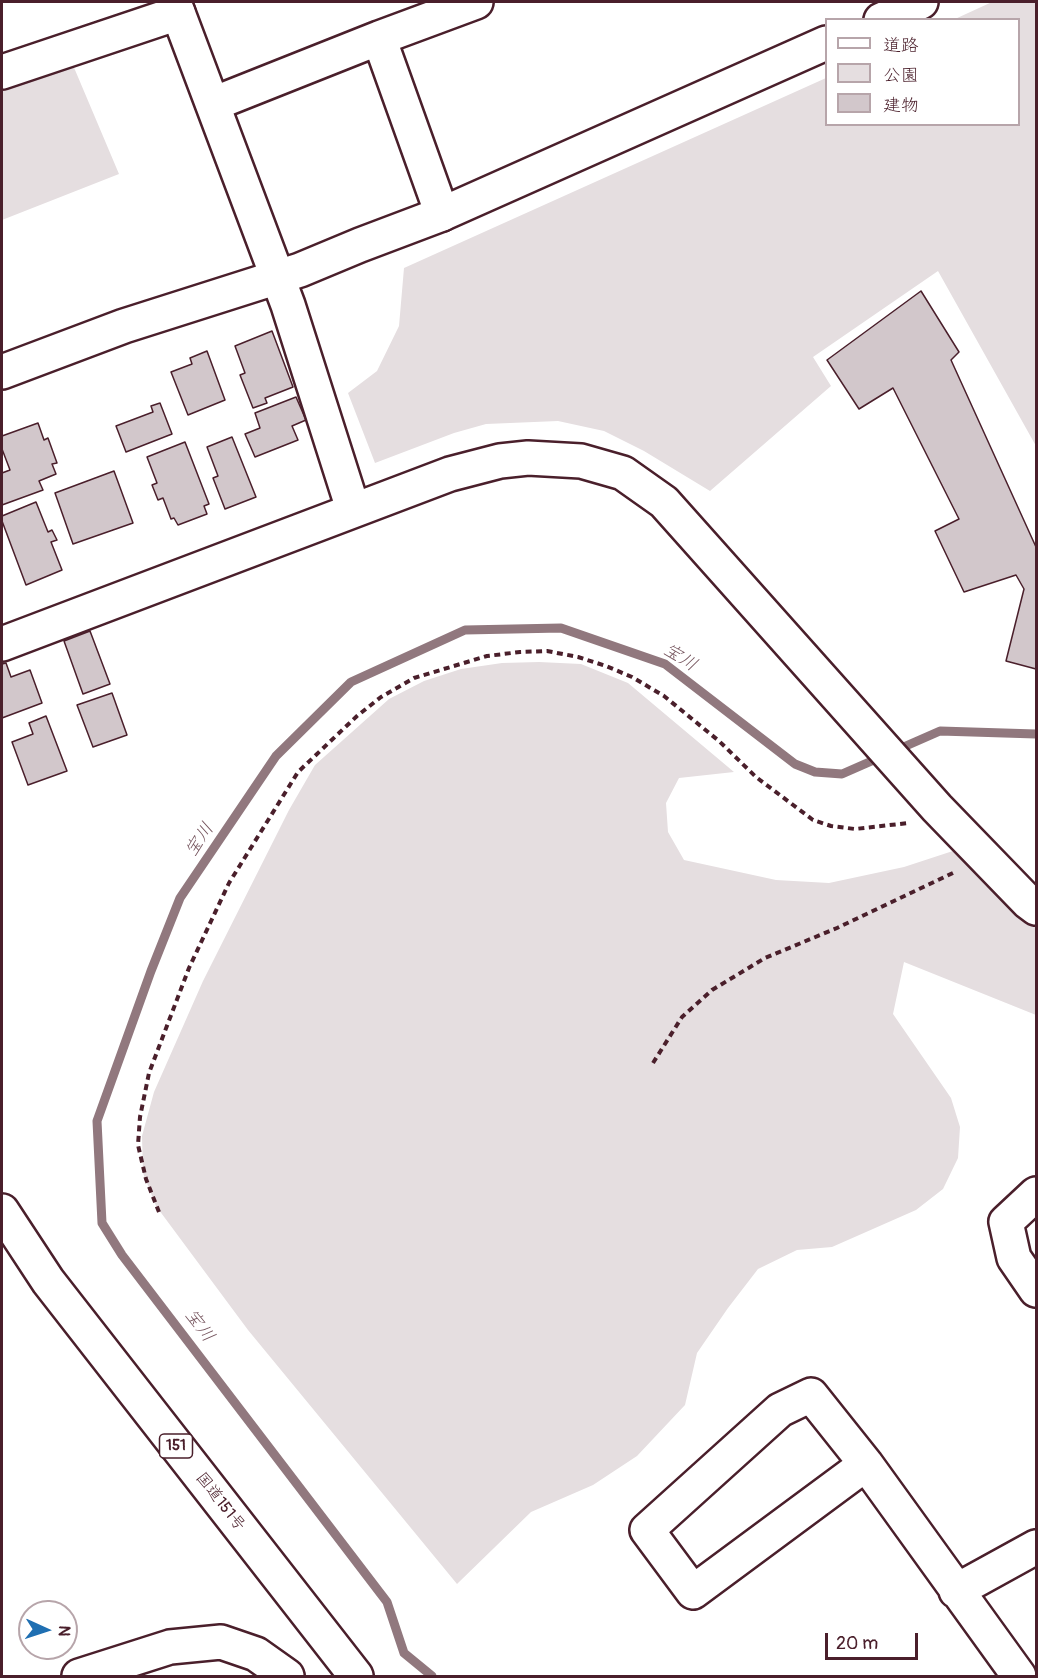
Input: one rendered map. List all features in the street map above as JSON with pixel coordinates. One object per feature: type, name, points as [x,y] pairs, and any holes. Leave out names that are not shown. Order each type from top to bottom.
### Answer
[{"type":"main road","points":[[213,104],[476,2]]},
{"type":"main road","points":[[885,18],[921,2]]},
{"type":"main road","points":[[2,72],[176,7],[278,278],[353,509]]},
{"type":"main road","points":[[379,38],[442,214]]},
{"type":"main road","points":[[2,372],[123,326],[278,278],[442,214],[825,44]]},
{"type":"main road","points":[[2,644],[450,474],[500,461],[528,459],[581,461],[622,473],[664,502],[932,803],[1036,908]]},
{"type":"main road","points":[[1036,1194],[1006,1222],[1014,1258],[1036,1290]]},
{"type":"main road","name":"国道151号","points":[[2,1211],[48,1281],[356,1677]]},
{"type":"main road","points":[[866,1464],[693,1592],[647,1530],[780,1410],[811,1395],[866,1464],[1019,1677]]},
{"type":"main road","points":[[957,1591],[1036,1547]]},
{"type":"main road","points":[[80,1677],[170,1647],[221,1642],[256,1654],[287,1677]]},
{"type":"path","points":[[159,1212],[146,1179],[138,1145],[140,1117],[149,1073],[189,968],[224,893],[298,772],[357,716],[381,697],[414,678],[487,656],[547,651],[578,657],[615,669],[663,696],[719,741],[756,777],[813,820],[855,830],[922,821],[932,803]]},
{"type":"path","points":[[652,1063],[682,1017],[721,985],[765,958],[837,928],[985,857]]},
{"type":"green space","points":[[992,2],[1036,2],[1036,446],[938,271],[813,357],[831,386],[710,491],[644,451],[604,431],[558,421],[486,424],[454,433],[375,463],[348,393],[377,371],[399,326],[404,268],[825,78],[825,126],[1020,126],[1020,18],[957,18]]},
{"type":"green space","points":[[67,51],[119,174],[2,220],[2,78]]},
{"type":"green space","points":[[502,663],[581,664],[628,683],[734,772],[679,778],[666,803],[668,832],[684,860],[776,880],[829,883],[904,867],[962,848],[1036,919],[1036,1015],[904,962],[893,1014],[951,1098],[960,1127],[958,1158],[943,1189],[916,1210],[832,1247],[797,1250],[758,1269],[697,1353],[685,1405],[637,1456],[593,1485],[531,1512],[457,1584],[248,1330],[156,1206],[143,1173],[142,1136],[154,1092],[203,981],[289,810],[315,765],[389,699],[424,681],[461,669]]},
{"type":"building","points":[[921,291],[959,352],[951,360],[1036,547],[1036,669],[1006,661],[1024,589],[1016,575],[964,592],[935,531],[959,519],[893,388],[859,409],[827,360]]},
{"type":"building","points":[[272,331],[293,387],[265,398],[267,403],[253,408],[240,375],[245,373],[235,346]]},
{"type":"building","points":[[207,351],[225,400],[188,415],[171,372],[192,364],[190,358]]},
{"type":"building","points":[[296,397],[306,420],[292,426],[298,440],[255,457],[245,434],[260,428],[255,413]]},
{"type":"building","points":[[160,403],[172,434],[126,452],[116,426],[153,412],[151,406]]},
{"type":"building","points":[[38,423],[44,440],[48,438],[57,463],[52,464],[56,474],[39,481],[43,490],[2,505],[2,473],[10,470],[2,449],[2,436]]},
{"type":"building","points":[[232,437],[256,497],[225,509],[213,478],[218,476],[207,447]]},
{"type":"building","points":[[185,442],[209,504],[204,506],[207,514],[178,525],[174,518],[171,519],[163,498],[158,500],[152,485],[157,483],[147,457]]},
{"type":"building","points":[[114,471],[133,523],[73,544],[55,493]]},
{"type":"building","points":[[36,502],[48,532],[52,530],[57,540],[51,542],[62,570],[26,585],[2,516]]},
{"type":"building","points":[[90,631],[110,684],[83,694],[64,641]]},
{"type":"building","points":[[6,663],[11,677],[30,670],[42,703],[2,718],[2,664]]},
{"type":"building","points":[[112,693],[127,735],[93,747],[77,705]]},
{"type":"building","points":[[46,716],[67,771],[28,785],[12,742],[33,734],[29,723]]},
{"type":"waterway","name":"宝川","points":[[432,1676],[404,1653],[387,1602],[122,1255],[102,1223],[97,1121],[180,898],[276,756],[351,682],[465,630],[561,628],[665,664],[795,764],[815,772],[842,774],[940,731],[1036,734]]}]
